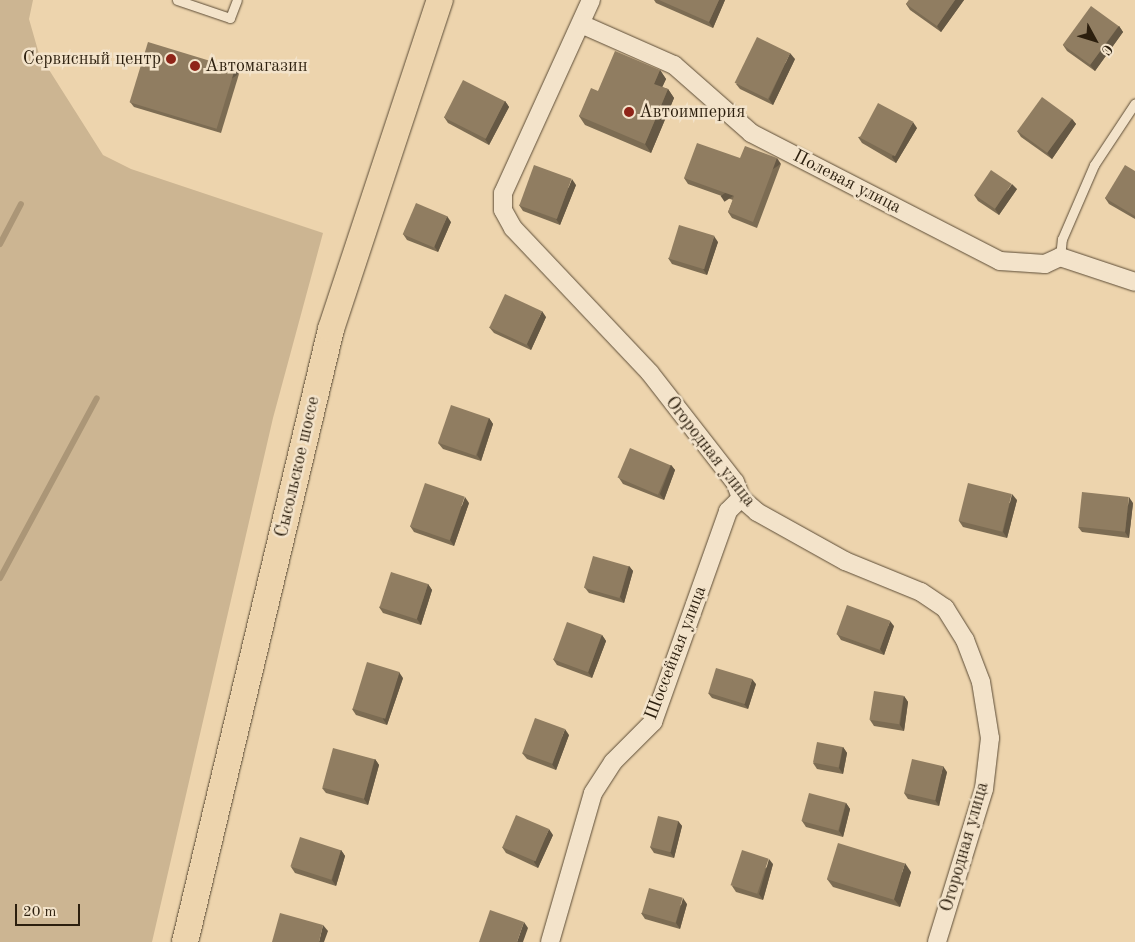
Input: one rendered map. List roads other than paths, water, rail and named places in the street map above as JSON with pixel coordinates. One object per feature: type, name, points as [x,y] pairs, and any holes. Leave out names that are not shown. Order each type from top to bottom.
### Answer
[{"type":"main road","name":"Сысольское шоссе","points":[[185,942],[330,329],[440,0]]},
{"type":"street","name":"Огородная улица","points":[[591,0],[503,193],[503,210],[513,228],[650,374],[735,482],[740,498],[757,512],[845,561],[922,592],[945,608],[965,640],[982,682],[990,738],[984,789],[937,942]]},
{"type":"street","name":"Полевая улица","points":[[581,24],[674,65],[751,133],[1000,261],[1045,264],[1060,258]]},
{"type":"street","points":[[1060,258],[1135,282]]},
{"type":"street","name":"Шоссейная улица","points":[[550,942],[593,793],[613,762],[653,722],[728,511],[740,498]]},
{"type":"lane","points":[[176,0],[230,18],[237,0]]},
{"type":"lane","points":[[1060,258],[1062,239],[1094,166],[1135,103]]},
{"type":"waterway","points":[[0,244],[21,204]]},
{"type":"waterway","points":[[0,578],[97,398]]},
{"type":"place","name":"Сервисный центр","points":[[171,59]]},
{"type":"place","name":"Автомагазин","points":[[195,66]]},
{"type":"place","name":"Автоимперия","points":[[629,112]]}]
